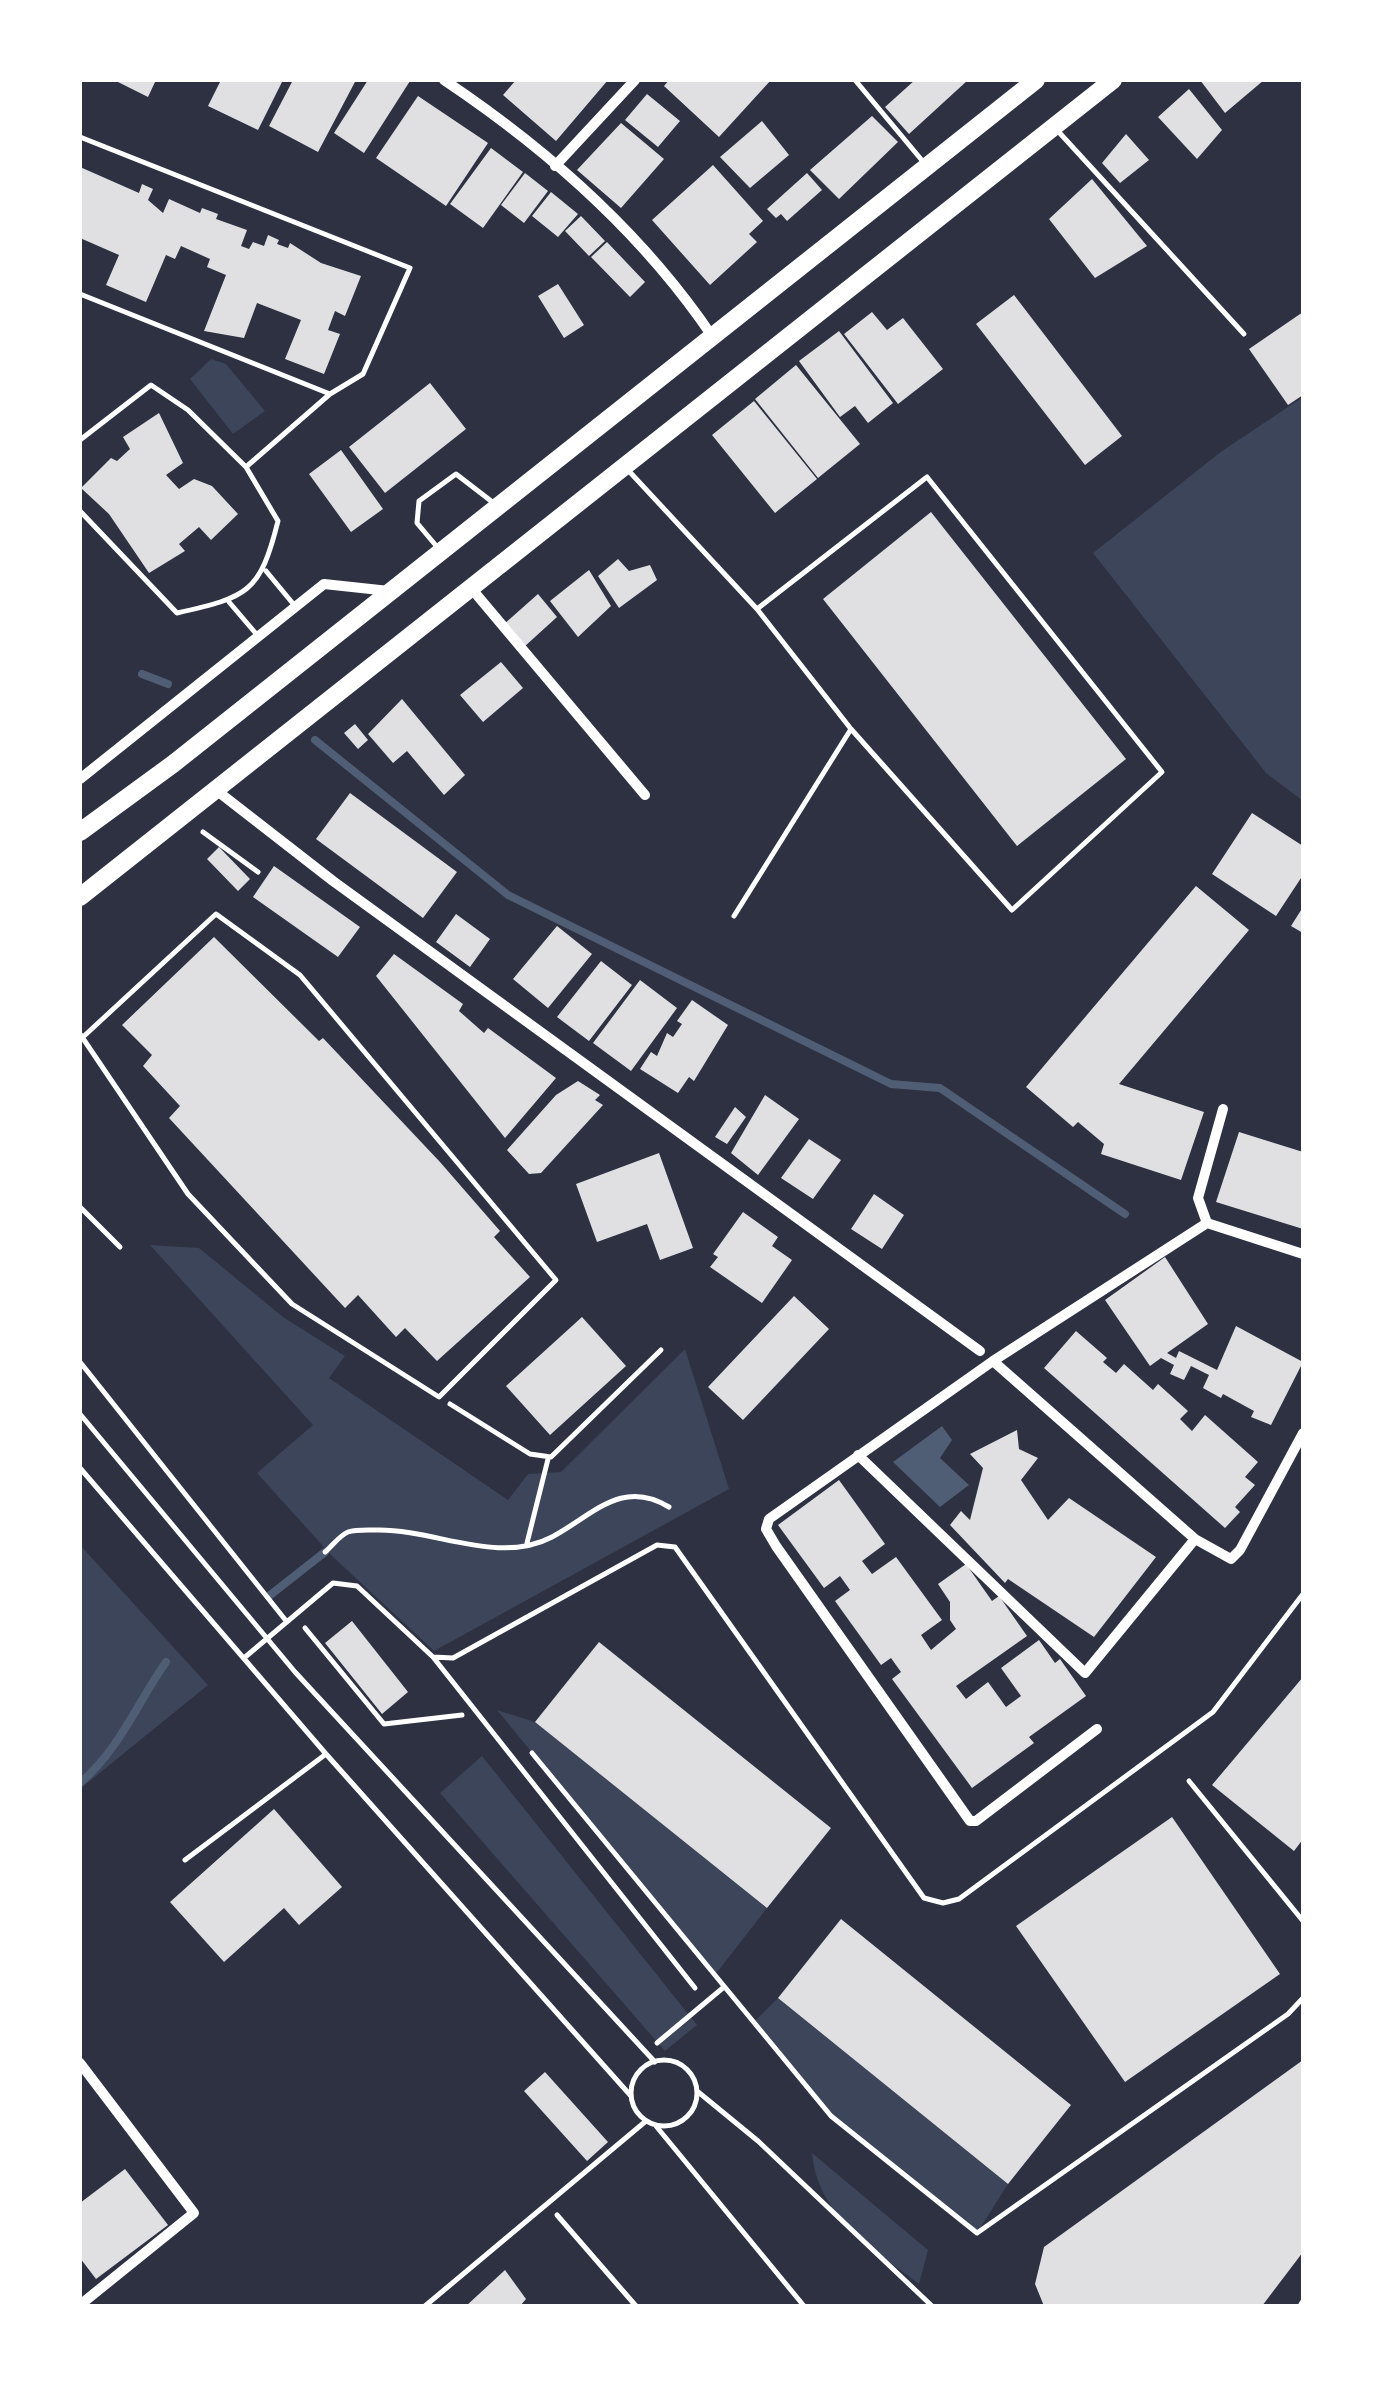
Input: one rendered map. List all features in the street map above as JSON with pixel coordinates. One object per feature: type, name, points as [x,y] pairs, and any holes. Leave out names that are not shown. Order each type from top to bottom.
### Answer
[{"type":"main road","points":[[80,832],[1036,80]]},
{"type":"main road","points":[[80,898],[1113,80]]},
{"type":"street","points":[[444,80],[555,166],[644,245],[712,336]]},
{"type":"street","points":[[555,166],[635,80]]},
{"type":"street","points":[[80,779],[324,584],[389,591]]},
{"type":"street","points":[[472,588],[645,795]]},
{"type":"street","points":[[216,790],[980,1351]]},
{"type":"street","points":[[1207,1223],[1198,1198],[1224,1109]]},
{"type":"street","points":[[1207,1223],[1303,1254]]},
{"type":"street","points":[[1097,1730],[976,1821],[960,1812],[766,1529],[774,1513],[994,1361],[1207,1223]]},
{"type":"street","points":[[994,1361],[1194,1539],[1231,1559],[1240,1550],[1303,1432]]},
{"type":"street","points":[[858,1455],[1082,1672],[1194,1539]]},
{"type":"street","points":[[80,2063],[194,2213],[80,2305]]},
{"type":"lane","points":[[855,80],[927,166]]},
{"type":"lane","points":[[1054,127],[1244,334]]},
{"type":"lane","points":[[80,137],[410,268],[363,374],[330,394],[246,467]]},
{"type":"lane","points":[[80,294],[330,394]]},
{"type":"lane","points":[[80,440],[151,385],[188,410],[246,467],[278,520],[266,572],[229,602],[176,613],[80,512]]},
{"type":"lane","points":[[626,468],[757,609],[852,729],[1012,910],[1162,772],[927,477],[757,609]]},
{"type":"lane","points":[[440,550],[417,523],[419,501],[456,474],[498,506]]},
{"type":"lane","points":[[266,572],[295,606]]},
{"type":"lane","points":[[229,602],[258,636]]},
{"type":"lane","points":[[734,916],[852,729]]},
{"type":"lane","points":[[216,914],[300,976],[556,1280],[439,1396],[292,1304],[188,1194],[82,1035],[216,914]]},
{"type":"lane","points":[[80,1207],[120,1247]]},
{"type":"lane","points":[[980,1351],[994,1361]]},
{"type":"lane","points":[[80,1362],[287,1622]]},
{"type":"lane","points":[[80,1414],[278,1652],[655,2062]]},
{"type":"lane","points":[[80,1468],[326,1754],[631,2096],[646,2122],[656,2126],[804,2306]]},
{"type":"lane","points":[[432,1657],[452,1658],[472,1651],[657,1545],[675,1547],[924,1898],[943,1903],[959,1899],[1213,1712],[1303,1594]]},
{"type":"lane","points":[[244,1658],[333,1584],[356,1586],[432,1657],[695,1988]]},
{"type":"lane","points":[[185,1860],[326,1754]]},
{"type":"lane","points":[[631,2096],[637,2074],[655,2062],[678,2064],[687,2070],[696,2091],[758,2141],[932,2306]]},
{"type":"lane","points":[[656,2126],[684,2119],[696,2091]]},
{"type":"lane","points":[[426,2306],[646,2122]]},
{"type":"path","points":[[203,832],[258,872]]},
{"type":"path","points":[[439,1396],[530,1454],[548,1457],[558,1454],[661,1350]]},
{"type":"path","points":[[527,1543],[548,1457]]},
{"type":"path","points":[[325,1552],[348,1532],[374,1530],[423,1532],[493,1550],[548,1539],[621,1494],[645,1496],[669,1507]]},
{"type":"path","points":[[278,1652],[305,1628],[384,1724],[474,1713]]},
{"type":"path","points":[[521,1739],[831,2116],[977,2233],[1288,2014],[1303,1998]]},
{"type":"path","points":[[1189,1781],[1303,1921]]},
{"type":"path","points":[[647,2051],[724,1987]]},
{"type":"path","points":[[548,2205],[636,2306]]},
{"type":"shaded area","points":[[211,359],[226,364],[265,411],[233,434],[190,379]]},
{"type":"shaded area","points":[[1303,397],[1303,801],[1266,773],[1093,553],[1222,451]]},
{"type":"shaded area","points":[[150,1245],[199,1248],[283,1317],[345,1356],[329,1378],[508,1500],[528,1474],[561,1472],[685,1349],[729,1489],[434,1651],[331,1555],[257,1473],[313,1425]]},
{"type":"shaded area","points":[[942,1426],[952,1440],[940,1458],[969,1485],[940,1507],[893,1462]]},
{"type":"shaded area","points":[[80,1545],[208,1685],[80,1789]]},
{"type":"shaded area","points":[[497,1710],[535,1722],[767,1908],[715,1975]]},
{"type":"shaded area","points":[[482,1756],[697,2025],[665,2051],[440,1793]]},
{"type":"shaded area","points":[[778,1998],[1008,2184],[977,2233],[831,2116],[754,2022]]},
{"type":"shaded area","points":[[812,2153],[928,2250],[919,2284],[866,2244],[836,2212],[824,2195]]},
{"type":"building","points":[[114,80],[156,80],[148,97]]},
{"type":"building","points":[[221,80],[283,80],[258,130],[208,106]]},
{"type":"building","points":[[293,80],[356,80],[318,152],[269,126]]},
{"type":"building","points":[[368,80],[410,81],[364,153],[334,133]]},
{"type":"building","points":[[516,80],[608,80],[556,141],[503,95]]},
{"type":"building","points":[[669,80],[771,80],[719,137],[664,86]]},
{"type":"building","points":[[915,80],[968,80],[909,134],[885,107]]},
{"type":"building","points":[[1200,80],[1264,80],[1225,113]]},
{"type":"building","points":[[1189,89],[1222,130],[1197,159],[1158,117]]},
{"type":"building","points":[[647,94],[680,121],[658,147],[625,120]]},
{"type":"building","points":[[418,96],[488,143],[446,206],[376,158]]},
{"type":"building","points":[[872,116],[898,142],[839,199],[810,170]]},
{"type":"building","points":[[762,121],[789,155],[750,188],[720,157]]},
{"type":"building","points":[[621,123],[664,159],[621,208],[577,170]]},
{"type":"building","points":[[1126,134],[1149,160],[1120,183],[1102,163]]},
{"type":"building","points":[[491,148],[523,172],[483,228],[450,204]]},
{"type":"building","points":[[713,165],[763,221],[749,234],[757,242],[710,285],[652,220]]},
{"type":"building","points":[[80,167],[139,193],[142,184],[153,189],[148,200],[163,213],[169,199],[200,213],[202,208],[218,214],[216,219],[247,230],[241,246],[249,249],[253,242],[264,246],[268,235],[279,240],[277,244],[288,248],[290,243],[321,263],[361,276],[345,316],[335,311],[328,330],[340,334],[324,374],[285,359],[301,320],[257,303],[244,338],[204,331],[226,275],[207,267],[210,259],[181,246],[175,259],[166,255],[146,302],[106,285],[119,255],[80,238]]},
{"type":"building","points":[[525,173],[548,191],[524,223],[501,205]]},
{"type":"building","points":[[807,173],[822,190],[787,221],[781,214],[776,218],[767,209]]},
{"type":"building","points":[[1092,179],[1147,246],[1095,278],[1049,219]]},
{"type":"building","points":[[551,192],[578,214],[558,237],[532,216]]},
{"type":"building","points":[[581,216],[605,241],[589,256],[565,231]]},
{"type":"building","points":[[607,242],[645,282],[630,297],[591,257]]},
{"type":"building","points":[[558,284],[584,325],[564,338],[538,296]]},
{"type":"building","points":[[1014,295],[1122,436],[1085,465],[976,324]]},
{"type":"building","points":[[872,312],[887,330],[903,318],[943,369],[898,404],[844,334]]},
{"type":"building","points":[[1303,312],[1303,395],[1288,405],[1249,349]]},
{"type":"building","points":[[839,331],[893,403],[868,423],[855,406],[840,417],[799,361]]},
{"type":"building","points":[[796,365],[860,444],[818,478],[755,399]]},
{"type":"building","points":[[430,383],[466,429],[385,493],[349,447]]},
{"type":"building","points":[[754,401],[817,479],[775,513],[712,435]]},
{"type":"building","points":[[159,413],[183,463],[166,475],[179,489],[194,479],[212,486],[238,514],[211,540],[199,527],[179,544],[185,551],[149,573],[109,514],[81,488],[111,458],[117,461],[130,449],[123,437]]},
{"type":"building","points":[[341,450],[383,509],[351,532],[309,474]]},
{"type":"building","points":[[931,512],[1126,759],[1017,846],[823,599]]},
{"type":"building","points":[[618,559],[629,571],[650,565],[657,580],[619,608],[598,576]]},
{"type":"building","points":[[589,570],[611,606],[578,637],[550,601]]},
{"type":"building","points":[[538,594],[557,617],[524,647],[503,625]]},
{"type":"building","points":[[501,662],[523,688],[483,722],[460,695]]},
{"type":"building","points":[[402,699],[465,775],[444,795],[407,751],[393,763],[368,734]]},
{"type":"building","points":[[355,724],[368,740],[358,749],[344,733]]},
{"type":"building","points":[[350,793],[457,872],[423,918],[316,839]]},
{"type":"building","points":[[1252,813],[1303,846],[1303,875],[1276,916],[1212,874]]},
{"type":"building","points":[[219,847],[250,879],[238,891],[207,859]]},
{"type":"building","points":[[274,866],[360,927],[338,957],[253,897]]},
{"type":"building","points":[[1196,886],[1249,930],[1119,1084],[1204,1112],[1181,1180],[1101,1154],[1104,1144],[1078,1122],[1073,1127],[1026,1087]]},
{"type":"building","points":[[1303,907],[1303,933],[1291,926]]},
{"type":"building","points":[[456,914],[490,939],[470,967],[436,942]]},
{"type":"building","points":[[557,926],[592,954],[548,1008],[513,979]]},
{"type":"building","points":[[214,937],[319,1041],[323,1038],[440,1162],[500,1231],[494,1237],[530,1277],[437,1361],[405,1328],[396,1337],[358,1295],[345,1308],[169,1118],[180,1106],[143,1066],[152,1055],[122,1025]]},
{"type":"building","points":[[394,954],[463,1004],[459,1011],[484,1033],[488,1028],[556,1078],[505,1138],[376,976]]},
{"type":"building","points":[[601,961],[632,985],[589,1041],[557,1017]]},
{"type":"building","points":[[640,980],[677,1008],[631,1071],[593,1043]]},
{"type":"building","points":[[692,1000],[728,1025],[694,1081],[689,1077],[678,1093],[640,1069],[651,1052],[657,1056],[667,1033],[673,1037],[682,1024],[677,1021]]},
{"type":"building","points":[[578,1081],[600,1095],[595,1100],[603,1105],[541,1173],[529,1174],[507,1150],[556,1095]]},
{"type":"building","points":[[765,1095],[799,1119],[758,1175],[731,1153]]},
{"type":"building","points":[[735,1107],[746,1117],[727,1144],[715,1137]]},
{"type":"building","points":[[1239,1132],[1303,1152],[1303,1229],[1216,1202]]},
{"type":"building","points":[[809,1139],[841,1160],[813,1199],[781,1178]]},
{"type":"building","points":[[659,1153],[693,1248],[660,1260],[647,1224],[597,1242],[576,1184]]},
{"type":"building","points":[[874,1194],[904,1215],[882,1249],[851,1229]]},
{"type":"building","points":[[743,1212],[778,1237],[772,1246],[792,1260],[762,1303],[710,1267],[718,1257],[713,1254]]},
{"type":"building","points":[[1165,1257],[1208,1324],[1167,1353],[1176,1358],[1179,1351],[1217,1370],[1236,1326],[1303,1362],[1271,1425],[1251,1417],[1254,1411],[1223,1394],[1221,1398],[1203,1388],[1209,1375],[1191,1366],[1184,1380],[1170,1374],[1174,1365],[1161,1358],[1150,1366],[1105,1300]]},
{"type":"building","points":[[794,1296],[829,1329],[743,1420],[708,1387]]},
{"type":"building","points":[[582,1317],[626,1366],[550,1435],[506,1386]]},
{"type":"building","points":[[1076,1331],[1107,1358],[1103,1362],[1116,1373],[1124,1364],[1153,1390],[1158,1384],[1188,1411],[1180,1419],[1192,1431],[1205,1415],[1258,1462],[1245,1477],[1255,1485],[1235,1507],[1240,1512],[1225,1528],[1044,1368]]},
{"type":"building","points":[[1017,1430],[1019,1449],[1038,1458],[1021,1480],[1048,1520],[1069,1498],[1156,1557],[1094,1637],[1008,1579],[1005,1583],[950,1525],[961,1511],[970,1520],[983,1468],[970,1454]]},
{"type":"building","points":[[839,1480],[885,1544],[862,1561],[872,1574],[896,1557],[942,1620],[921,1635],[931,1650],[956,1629],[950,1620],[950,1602],[938,1584],[966,1564],[992,1601],[999,1596],[1027,1636],[956,1686],[966,1699],[988,1682],[1006,1707],[1021,1696],[1001,1668],[1039,1640],[1055,1663],[1060,1659],[1086,1696],[1029,1737],[1034,1743],[972,1788],[892,1679],[901,1672],[891,1658],[881,1665],[835,1601],[850,1590],[840,1576],[824,1588],[778,1525]]},
{"type":"building","points":[[352,1621],[408,1692],[382,1714],[325,1643]]},
{"type":"building","points":[[599,1642],[831,1828],[767,1908],[535,1722]]},
{"type":"building","points":[[1303,1677],[1303,1839],[1294,1851],[1212,1785]]},
{"type":"building","points":[[274,1809],[342,1887],[299,1925],[284,1908],[224,1962],[170,1902]]},
{"type":"building","points":[[1172,1817],[1280,1974],[1125,2082],[1016,1926]]},
{"type":"building","points":[[841,1919],[1071,2105],[1008,2184],[778,1998]]},
{"type":"building","points":[[1303,2060],[1303,2252],[1262,2306],[1044,2306],[1035,2284],[1044,2247]]},
{"type":"building","points":[[545,2072],[608,2142],[587,2161],[524,2091]]},
{"type":"building","points":[[125,2169],[168,2225],[96,2279],[80,2258],[80,2203]]},
{"type":"building","points":[[505,2270],[526,2299],[520,2306],[466,2306]]},
{"type":"waterway","points":[[142,674],[168,684]]},
{"type":"waterway","points":[[315,740],[508,895],[891,1084],[940,1088],[1125,1214]]},
{"type":"waterway","points":[[269,1596],[325,1552]]},
{"type":"waterway","points":[[80,1783],[117,1741],[166,1662]]}]
